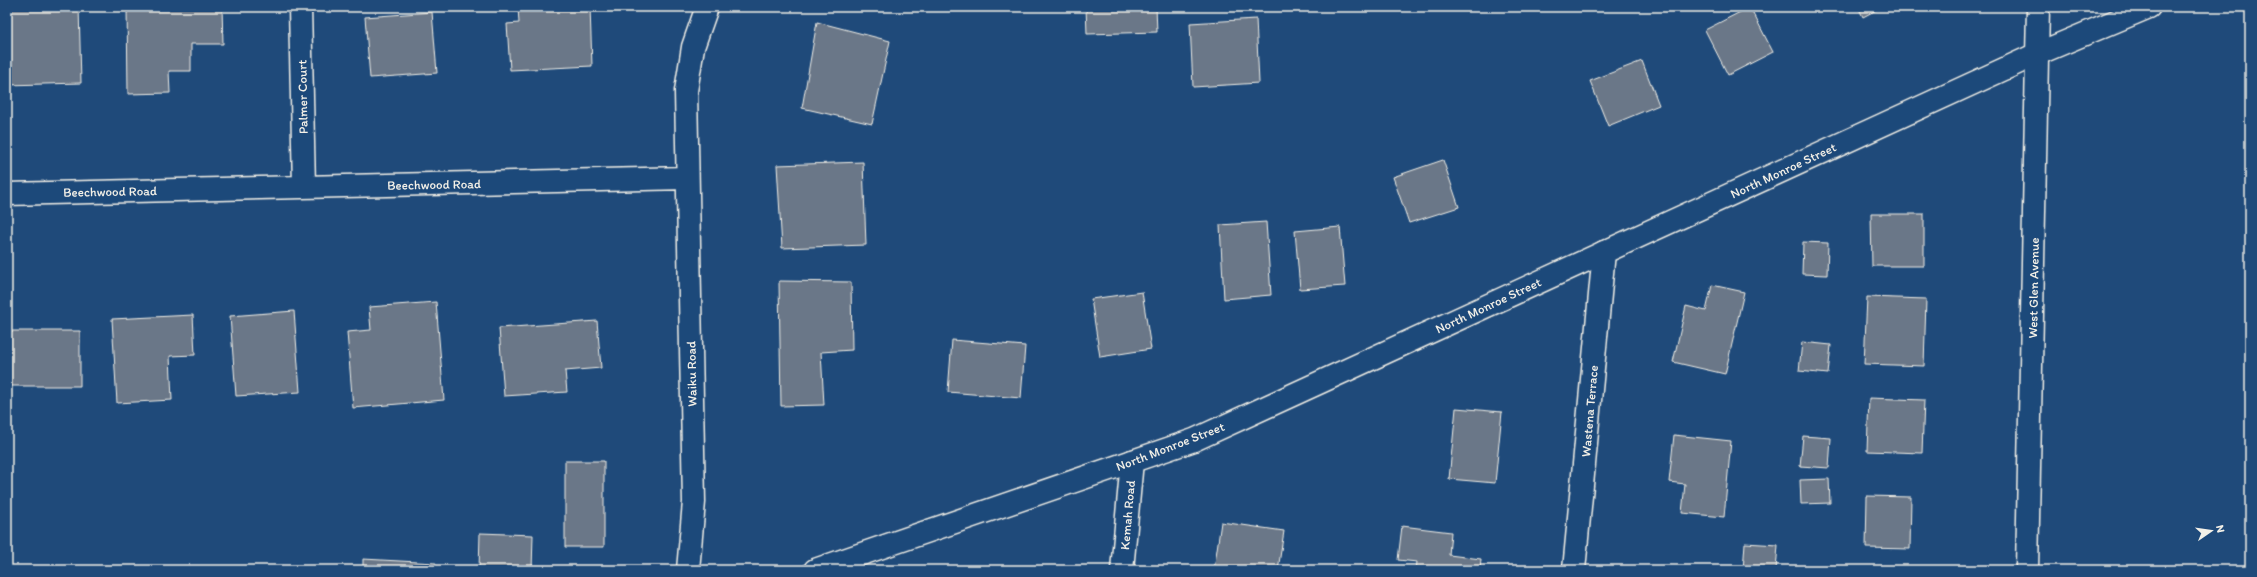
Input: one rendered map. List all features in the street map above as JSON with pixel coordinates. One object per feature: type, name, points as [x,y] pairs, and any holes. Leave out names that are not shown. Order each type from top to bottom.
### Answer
[{"type":"street","name":"Palmer Court","points":[[300,7],[304,187]]},
{"type":"street","points":[[687,178],[686,91],[693,47],[707,7]]},
{"type":"street","name":"West Glen Avenue","points":[[2027,570],[2038,7]]},
{"type":"street","name":"North Monroe Street","points":[[815,570],[1194,440],[2037,54],[2149,7]]},
{"type":"street","name":"Beechwood Road","points":[[7,194],[687,178]]},
{"type":"street","name":"Waiku Road","points":[[687,178],[694,502],[688,570]]},
{"type":"street","name":"Wastena Terrace","points":[[1574,570],[1604,252]]},
{"type":"street","name":"Kemah Road","points":[[1122,570],[1132,461]]},
{"type":"building","points":[[7,7],[79,7],[81,83],[7,85]]},
{"type":"building","points":[[127,7],[222,7],[223,44],[191,44],[191,71],[169,71],[170,93],[128,94]]},
{"type":"building","points":[[518,7],[590,7],[592,66],[510,70],[507,24],[519,23]]},
{"type":"building","points":[[1086,7],[1156,7],[1157,32],[1087,34]]},
{"type":"building","points":[[1750,7],[1773,52],[1728,75],[1705,30]]},
{"type":"building","points":[[1858,7],[1882,7],[1863,17]]},
{"type":"building","points":[[432,12],[437,73],[370,78],[365,17]]},
{"type":"building","points":[[1256,19],[1259,83],[1193,87],[1190,23]]},
{"type":"building","points":[[817,22],[890,41],[872,124],[802,108]]},
{"type":"building","points":[[1642,61],[1659,105],[1608,126],[1590,81]]},
{"type":"building","points":[[1443,160],[1459,207],[1409,223],[1393,177]]},
{"type":"building","points":[[863,162],[866,245],[782,248],[777,165]]},
{"type":"building","points":[[1871,214],[1924,214],[1924,266],[1872,266]]},
{"type":"building","points":[[1266,222],[1271,295],[1224,299],[1220,225]]},
{"type":"building","points":[[1340,227],[1345,286],[1300,289],[1295,231]]},
{"type":"building","points":[[1803,242],[1828,243],[1827,275],[1802,274]]},
{"type":"building","points":[[779,281],[851,282],[852,350],[821,352],[824,405],[781,406]]},
{"type":"building","points":[[1712,285],[1744,292],[1725,374],[1673,362],[1686,306],[1706,311]]},
{"type":"building","points":[[1142,292],[1151,349],[1100,357],[1091,299]]},
{"type":"building","points":[[1867,297],[1926,299],[1924,366],[1864,364]]},
{"type":"building","points":[[436,302],[444,400],[353,408],[347,332],[371,330],[369,307]]},
{"type":"building","points":[[294,311],[300,392],[236,396],[230,316]]},
{"type":"building","points":[[193,315],[195,355],[170,356],[172,400],[117,403],[112,319]]},
{"type":"building","points":[[597,321],[601,368],[565,371],[567,392],[504,396],[499,328]]},
{"type":"building","points":[[7,331],[80,331],[80,386],[7,386]]},
{"type":"building","points":[[952,340],[1025,346],[1021,398],[948,392]]},
{"type":"building","points":[[1802,342],[1831,345],[1828,374],[1799,371]]},
{"type":"building","points":[[1869,398],[1924,400],[1922,453],[1867,451]]},
{"type":"building","points":[[1456,408],[1502,412],[1495,483],[1449,479]]},
{"type":"building","points":[[1674,435],[1731,441],[1724,517],[1682,513],[1685,484],[1669,482]]},
{"type":"building","points":[[1803,436],[1831,438],[1829,468],[1800,466]]},
{"type":"building","points":[[565,461],[604,461],[604,547],[565,547]]},
{"type":"building","points":[[1829,479],[1830,503],[1801,504],[1800,480]]},
{"type":"building","points":[[1867,496],[1911,497],[1910,549],[1866,548]]},
{"type":"building","points":[[1221,522],[1284,531],[1278,570],[1214,570]]},
{"type":"building","points":[[1402,526],[1451,532],[1449,555],[1481,559],[1480,570],[1416,570],[1417,562],[1398,560]]},
{"type":"building","points":[[480,533],[533,535],[532,570],[479,570]]},
{"type":"building","points":[[1745,543],[1778,545],[1776,570],[1743,570]]},
{"type":"building","points":[[363,559],[436,563],[435,570],[363,570]]}]
